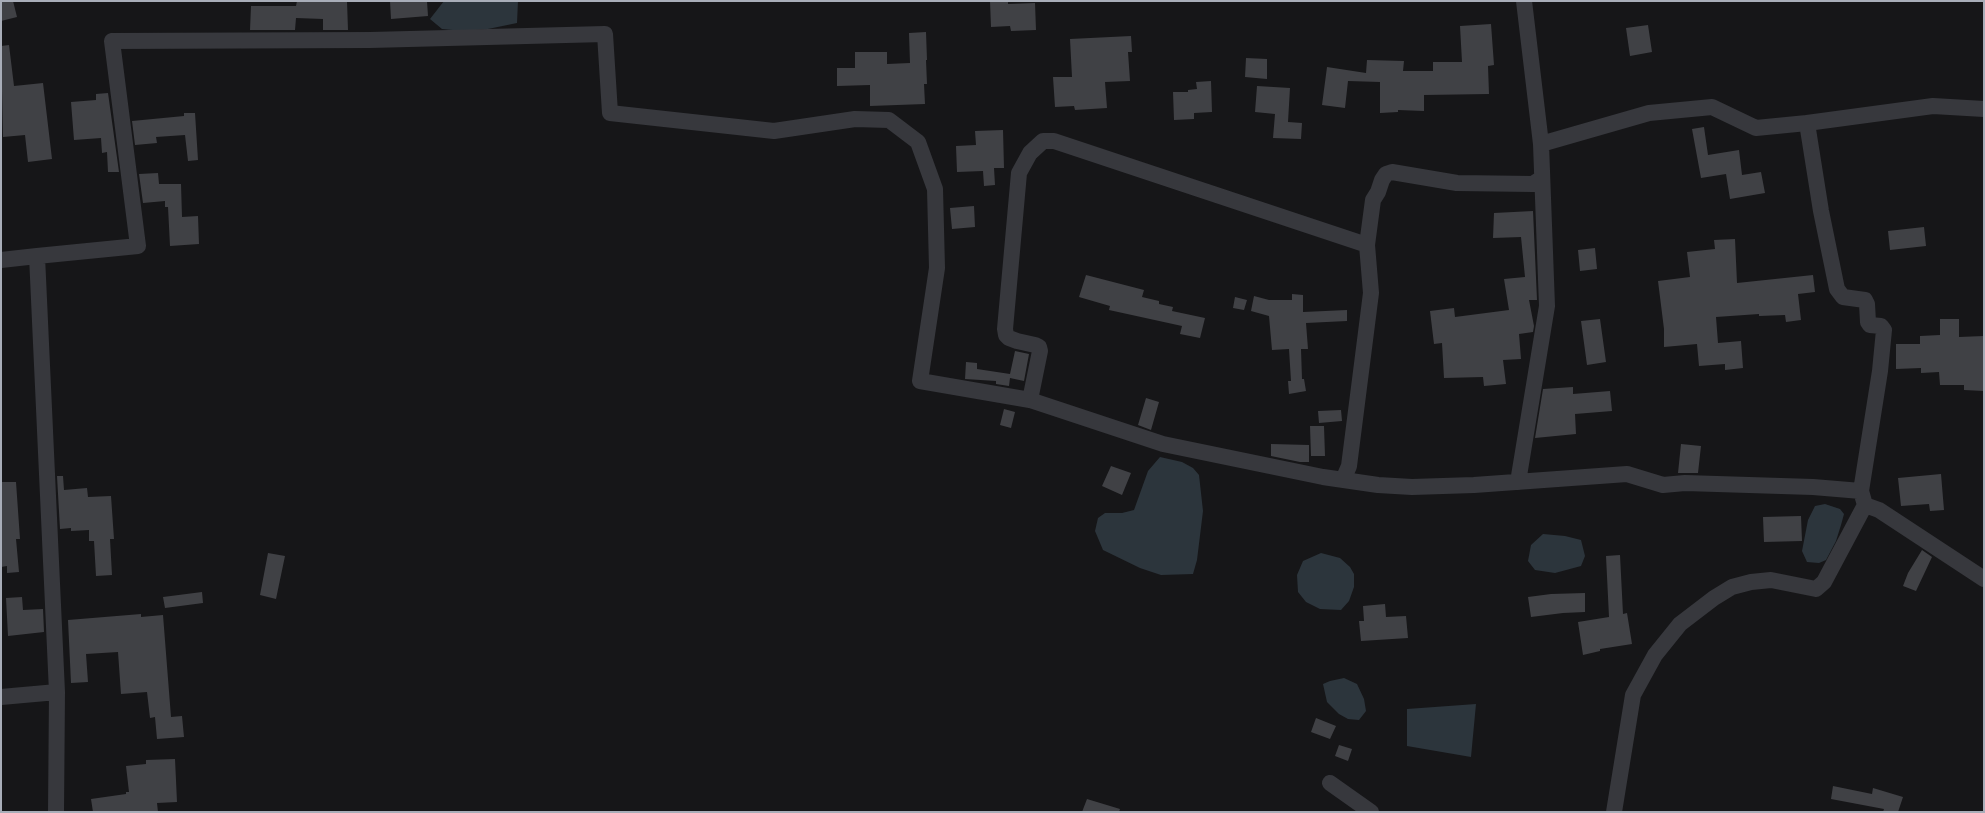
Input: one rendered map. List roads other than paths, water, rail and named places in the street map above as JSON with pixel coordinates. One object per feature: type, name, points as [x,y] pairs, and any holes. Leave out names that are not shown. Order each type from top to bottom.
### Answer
[{"type":"street","points":[[1518,482],[1547,306],[1541,144],[1524,1]]},
{"type":"street","points":[[1,260],[138,246],[112,41],[370,40],[605,34],[610,113],[774,131],[855,118],[889,120],[918,142],[936,189],[936,268],[920,381],[1030,400],[1163,444],[1378,486],[1412,487],[1518,482],[1628,474],[1663,485],[1685,483],[1813,487],[1863,498],[1984,579]]},
{"type":"street","points":[[1541,144],[1650,113],[1712,107],[1756,128],[1933,106],[1984,108]]},
{"type":"street","points":[[1614,812],[1632,695],[1655,656],[1680,624],[1732,587],[1751,582],[1771,580],[1816,589],[1824,582],[1863,498],[1884,330],[1881,326],[1870,325],[1868,322],[1865,300],[1844,297],[1837,289],[1821,211],[1807,123]]},
{"type":"street","points":[[1030,400],[1040,351],[1039,347],[1017,342],[1009,338],[1006,335],[1005,329],[1020,173],[1030,153],[1043,141],[1054,141],[1368,245]]},
{"type":"street","points":[[1343,480],[1349,466],[1371,293],[1368,245],[1373,200],[1386,174],[1392,172],[1457,183],[1532,184],[1542,178]]},
{"type":"street","points":[[37,256],[57,692],[56,812]]},
{"type":"street","points":[[1,697],[57,692]]},
{"type":"street","points":[[1330,783],[1371,812]]}]
